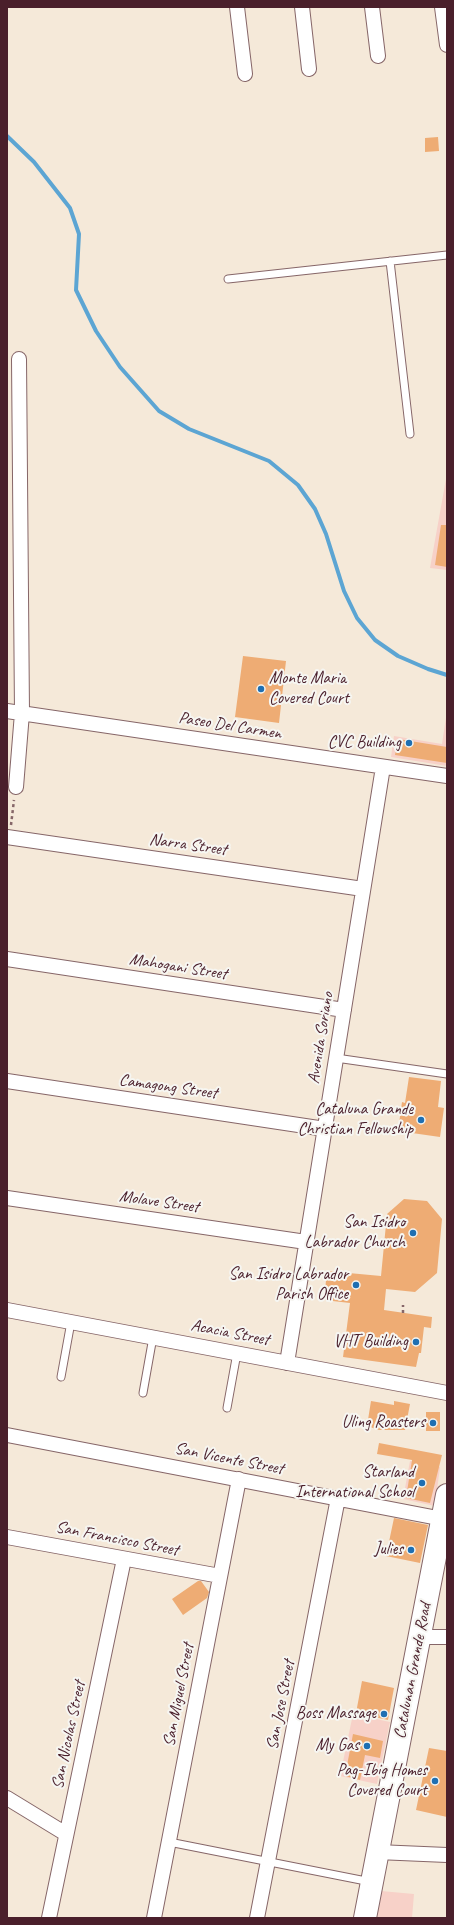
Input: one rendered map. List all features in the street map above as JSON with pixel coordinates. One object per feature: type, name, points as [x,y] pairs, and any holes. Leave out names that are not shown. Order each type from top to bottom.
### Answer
[{"type":"main road","name":"Catalunan Grande Road","points":[[365,1918],[447,1495]]},
{"type":"street","points":[[237,7],[245,74]]},
{"type":"street","points":[[302,7],[309,69]]},
{"type":"street","points":[[372,7],[378,56]]},
{"type":"street","points":[[442,7],[447,46]]},
{"type":"street","points":[[16,787],[22,713],[19,359]]},
{"type":"street","name":"Paseo Del Carmen","points":[[7,711],[447,776]]},
{"type":"street","name":"Avenida Soriano","points":[[287,1362],[383,767]]},
{"type":"street","name":"Narra Street","points":[[8,837],[363,889]]},
{"type":"street","name":"Mahogani Street","points":[[7,959],[344,1010]]},
{"type":"street","name":"Camagong Street","points":[[7,1081],[325,1128]]},
{"type":"street","name":"Molave Street","points":[[7,1198],[306,1242]]},
{"type":"street","name":"Acacia Street","points":[[7,1310],[447,1393]]},
{"type":"street","name":"San Vicente Street","points":[[7,1435],[443,1519]]},
{"type":"street","name":"San Miguel Street","points":[[154,1918],[239,1479]]},
{"type":"street","name":"San Jose Street","points":[[257,1918],[338,1498]]},
{"type":"street","name":"San Francisco Street","points":[[7,1537],[220,1576]]},
{"type":"street","name":"San Nicolas Street","points":[[48,1918],[124,1559]]},
{"type":"street","points":[[420,1637],[447,1637]]},
{"type":"street","points":[[7,1798],[66,1834]]},
{"type":"street","points":[[377,1852],[447,1855]]},
{"type":"lane","points":[[228,279],[447,255]]},
{"type":"lane","points":[[390,261],[410,434]]},
{"type":"lane","points":[[336,1058],[447,1074]]},
{"type":"lane","points":[[61,1377],[72,1322]]},
{"type":"lane","points":[[143,1393],[153,1337]]},
{"type":"lane","points":[[227,1408],[237,1353]]},
{"type":"lane","points":[[169,1842],[372,1882]]},
{"type":"path","points":[[8,837],[16,787]]},
{"type":"path","points":[[402,1313],[404,1306]]},
{"type":"shaded area","points":[[446,479],[447,480],[447,570],[430,568]]},
{"type":"shaded area","name":"CVC Building","points":[[447,711],[447,766],[391,757],[394,736],[442,744]]},
{"type":"shaded area","name":"Starland International School","points":[[410,1461],[440,1467],[435,1506],[403,1499]]},
{"type":"shaded area","points":[[353,1714],[390,1722],[377,1784],[340,1776]]},
{"type":"shaded area","points":[[381,1891],[414,1894],[412,1918],[377,1918]]},
{"type":"building","points":[[438,137],[439,151],[425,152],[425,138]]},
{"type":"building","points":[[441,525],[447,525],[447,567],[435,565]]},
{"type":"building","name":"Monte Maria Covered Court","points":[[243,656],[286,661],[279,723],[235,717]]},
{"type":"building","name":"CVC Building","points":[[398,739],[447,747],[447,763],[395,755]]},
{"type":"building","points":[[409,1077],[441,1081],[438,1107],[444,1108],[440,1137],[398,1131],[402,1102],[405,1103]]},
{"type":"building","points":[[404,1199],[427,1201],[442,1219],[437,1273],[415,1292],[386,1289],[384,1310],[432,1317],[431,1328],[424,1327],[421,1353],[419,1353],[416,1367],[343,1357],[350,1303],[324,1300],[327,1271],[381,1276],[387,1214]]},
{"type":"building","points":[[371,1401],[394,1405],[394,1401],[410,1404],[405,1430],[379,1430],[367,1426]]},
{"type":"building","points":[[426,1412],[440,1412],[440,1431],[426,1431]]},
{"type":"building","points":[[379,1443],[442,1455],[430,1503],[406,1498],[412,1460],[377,1454]]},
{"type":"building","points":[[394,1518],[428,1525],[420,1563],[386,1556]]},
{"type":"building","points":[[198,1581],[201,1581],[209,1592],[207,1598],[183,1615],[172,1599]]},
{"type":"building","points":[[362,1681],[394,1688],[388,1720],[356,1713]]},
{"type":"building","points":[[353,1734],[383,1741],[380,1758],[365,1755],[360,1780],[345,1776]]},
{"type":"building","name":"Pag-Ibig Homes Covered Court","points":[[429,1748],[447,1751],[447,1817],[416,1810]]},
{"type":"waterway","points":[[7,136],[34,162],[70,208],[79,234],[76,290],[96,331],[120,367],[159,411],[189,429],[269,461],[298,485],[315,509],[326,534],[344,591],[357,618],[375,640],[398,656],[428,669],[447,675]]},
{"type":"place","name":"Monte Maria Covered Court","points":[[261,689]]},
{"type":"place","name":"CVC Building","points":[[409,743]]},
{"type":"place","name":"Cataluna Grande Christian Fellowship","points":[[421,1120]]},
{"type":"place","name":"San Isidro Labrador Church","points":[[413,1233]]},
{"type":"place","name":"San Isidro Labrador Parish Office","points":[[356,1285]]},
{"type":"place","name":"VHT Building","points":[[416,1342]]},
{"type":"place","name":"Uling Roasters","points":[[433,1423]]},
{"type":"place","name":"Starland International School","points":[[422,1483]]},
{"type":"place","name":"Julies","points":[[411,1550]]},
{"type":"place","name":"Boss Massage","points":[[384,1714]]},
{"type":"place","name":"My Gas","points":[[367,1746]]},
{"type":"place","name":"Pag-Ibig Homes Covered Court","points":[[435,1781]]}]
